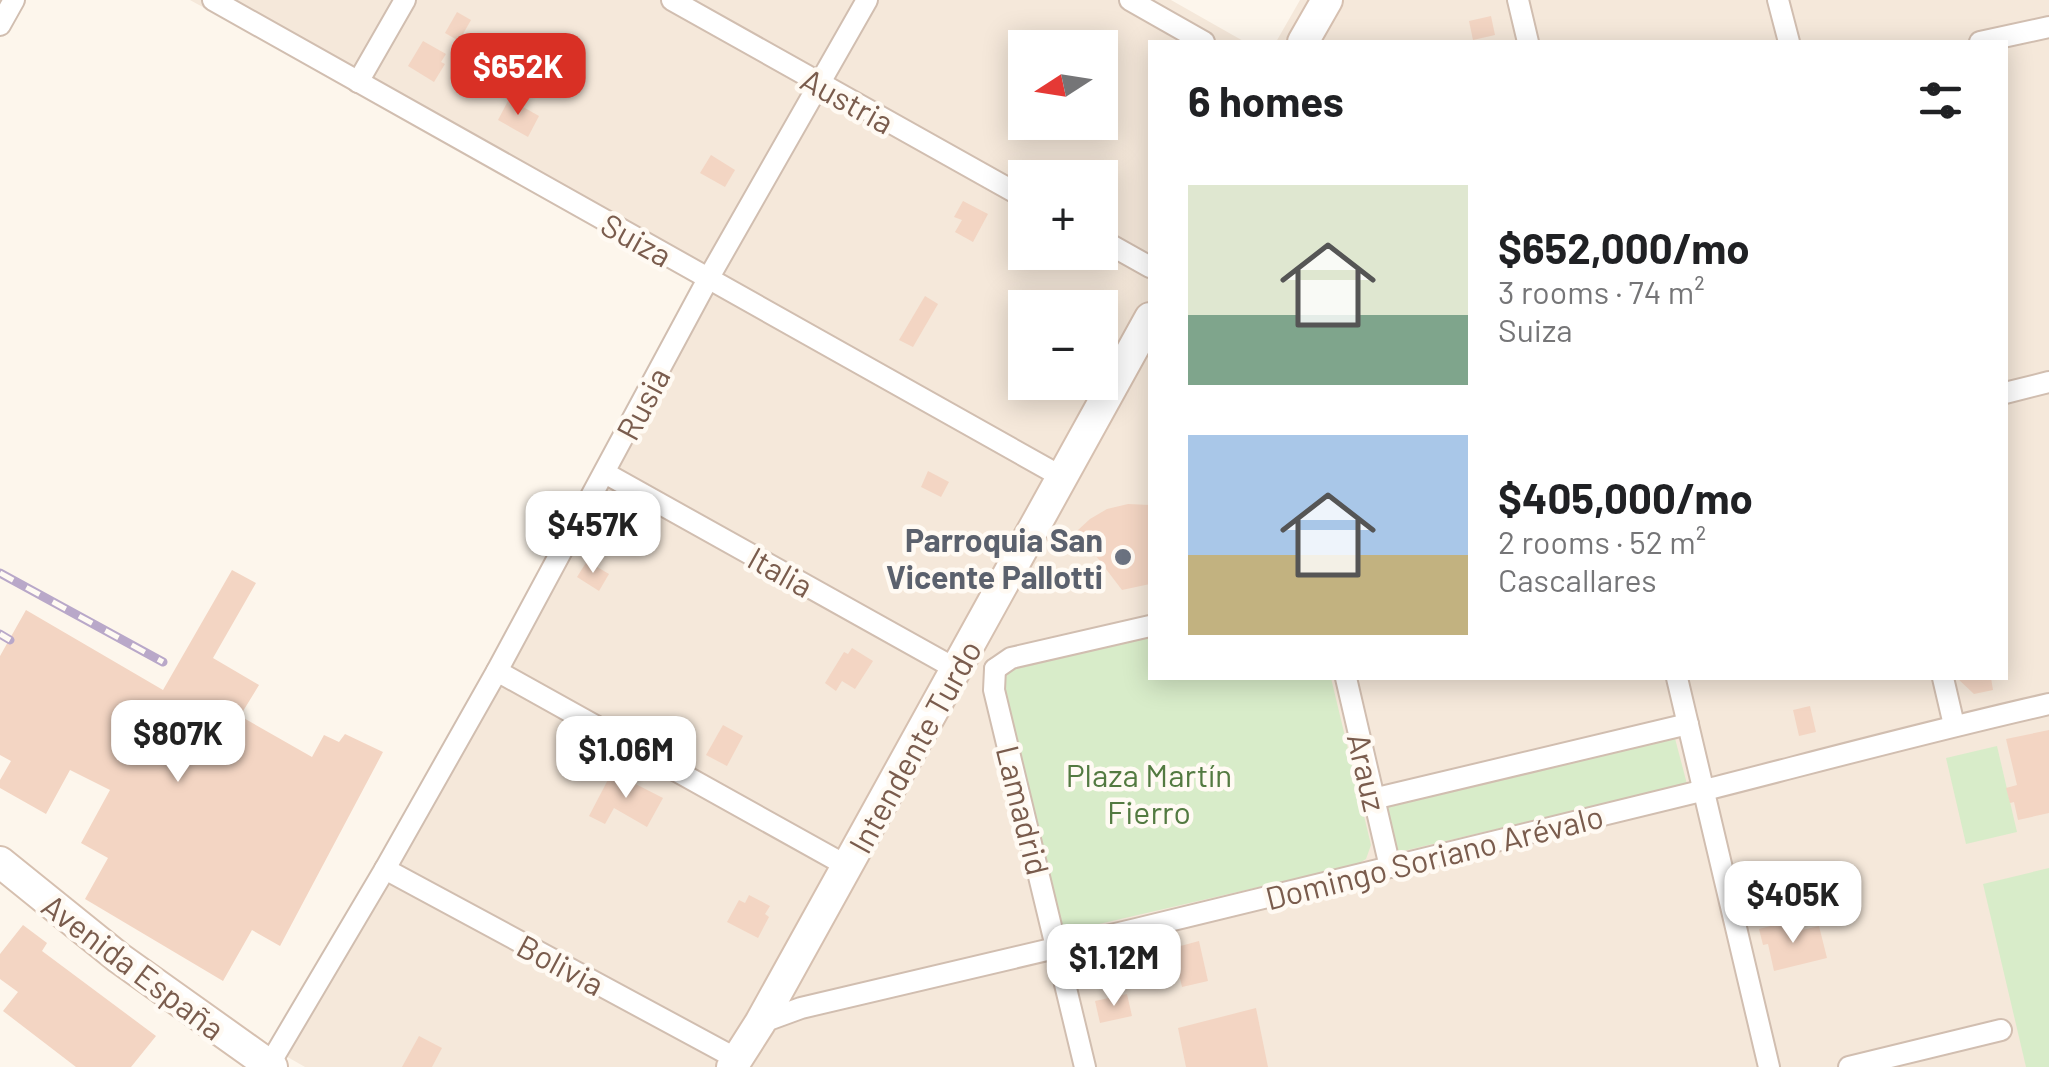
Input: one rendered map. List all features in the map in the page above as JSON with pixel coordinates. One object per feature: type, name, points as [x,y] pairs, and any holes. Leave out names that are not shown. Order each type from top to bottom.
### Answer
[{"type":"street","points":[[0,25],[14,0]]},
{"type":"street","name":"Suiza","points":[[213,0],[1062,476]]},
{"type":"street","points":[[358,82],[405,0]]},
{"type":"street","name":"Austria","points":[[672,0],[1008,189]]},
{"type":"street","name":"Rusia","points":[[270,1066],[497,671],[708,278],[866,0]]},
{"type":"street","points":[[1130,0],[1200,40]]},
{"type":"street","points":[[1304,40],[1326,0]]},
{"type":"street","points":[[1518,0],[1528,40]]},
{"type":"street","points":[[1778,0],[1788,40]]},
{"type":"street","points":[[1989,40],[2049,27]]},
{"type":"street","points":[[1118,249],[1148,266]]},
{"type":"street","name":"Intendente Turdo","points":[[735,1063],[1148,322]]},
{"type":"street","points":[[2008,391],[2049,382]]},
{"type":"street","name":"Italia","points":[[605,473],[960,662],[995,669]]},
{"type":"street","points":[[995,669],[1011,658],[1148,626]]},
{"type":"street","name":"Lamadrid","points":[[995,669],[994,690],[1085,1067]]},
{"type":"street","points":[[497,671],[847,866]]},
{"type":"street","name":"Arauz","points":[[1346,680],[1390,867]]},
{"type":"street","points":[[1677,680],[1769,1067]]},
{"type":"street","points":[[1943,680],[1954,725]]},
{"type":"street","name":"Domingo Soriano Arévalo","points":[[760,1023],[801,1008],[1058,949],[2049,704]]},
{"type":"street","points":[[1374,799],[1688,724]]},
{"type":"street","name":"Avenida España","points":[[0,862],[119,958],[270,1066]]},
{"type":"street","name":"Bolivia","points":[[385,869],[735,1063]]},
{"type":"street","points":[[1848,1067],[2002,1030]]},
{"type":"shaded area","points":[[190,0],[1171,0],[1241,40],[1148,40],[1148,680],[2008,680],[2008,40],[1277,40],[1300,0],[2049,0],[2049,1067],[305,1067],[270,1047],[485,673],[698,281]]},
{"type":"green space","name":"Plaza Martín Fierro","points":[[1148,636],[1148,680],[1331,680],[1371,845],[1366,859],[1358,864],[1067,930],[1061,925],[1004,691],[1005,679],[1018,667]]},
{"type":"green space","points":[[1672,727],[1687,784],[1395,853],[1382,799]]},
{"type":"green space","points":[[1997,746],[2017,832],[1966,844],[1946,758]]},
{"type":"green space","points":[[2049,868],[2049,1067],[2026,1067],[1983,884]]},
{"type":"building","points":[[457,12],[471,20],[459,41],[445,33]]},
{"type":"building","points":[[1491,16],[1495,35],[1473,40],[1469,21]]},
{"type":"building","points":[[423,41],[446,54],[441,62],[445,64],[434,82],[408,66]]},
{"type":"building","points":[[509,99],[539,116],[528,137],[498,120]]},
{"type":"building","points":[[711,155],[735,170],[725,187],[700,173]]},
{"type":"building","points":[[963,201],[988,214],[973,242],[955,232],[962,220],[954,217]]},
{"type":"building","points":[[925,296],[938,304],[913,347],[899,340]]},
{"type":"building","points":[[928,471],[949,482],[941,497],[921,487]]},
{"type":"building","name":"Parroquia San Vicente Pallotti","points":[[1148,505],[1148,584],[1122,590],[1077,531],[1107,509]]},
{"type":"building","points":[[587,561],[609,574],[599,591],[577,577]]},
{"type":"building","points":[[232,570],[256,583],[213,658],[259,685],[240,716],[312,757],[324,735],[339,742],[345,734],[383,752],[280,946],[252,930],[223,981],[85,899],[108,858],[81,843],[110,790],[70,770],[46,814],[0,788],[0,780],[11,761],[0,755],[0,656],[26,610],[163,690]]},
{"type":"building","points":[[852,648],[873,661],[855,689],[842,681],[836,691],[825,683],[844,652],[848,654]]},
{"type":"building","points":[[1959,680],[1991,680],[1993,690],[1974,694]]},
{"type":"building","points":[[1810,706],[1816,732],[1799,736],[1793,710]]},
{"type":"building","points":[[723,725],[743,736],[727,766],[706,755]]},
{"type":"building","points":[[2049,730],[2049,813],[2018,820],[2006,788],[2017,785],[2006,739]]},
{"type":"building","points":[[612,772],[663,798],[647,827],[614,808],[605,824],[589,816]]},
{"type":"building","points":[[749,895],[770,906],[758,938],[727,922],[739,900],[745,903]]},
{"type":"building","points":[[1786,922],[1789,933],[1819,926],[1827,958],[1774,971],[1768,944],[1763,945],[1759,929]]},
{"type":"building","points":[[23,925],[47,943],[42,951],[156,1036],[131,1067],[76,1067],[3,1011],[18,992],[0,979],[0,954]]},
{"type":"building","points":[[1199,941],[1208,981],[1182,987],[1173,948]]},
{"type":"building","points":[[1127,994],[1132,1016],[1100,1023],[1095,1001]]},
{"type":"building","points":[[1256,1008],[1268,1067],[1186,1067],[1178,1028]]},
{"type":"building","points":[[419,1036],[442,1048],[432,1067],[402,1067]]},
{"type":"railway","points":[[0,573],[163,662]]},
{"type":"railway","points":[[0,634],[10,640]]},
{"type":"place","name":"Parroquia San Vicente Pallotti","points":[[1123,557]]}]
